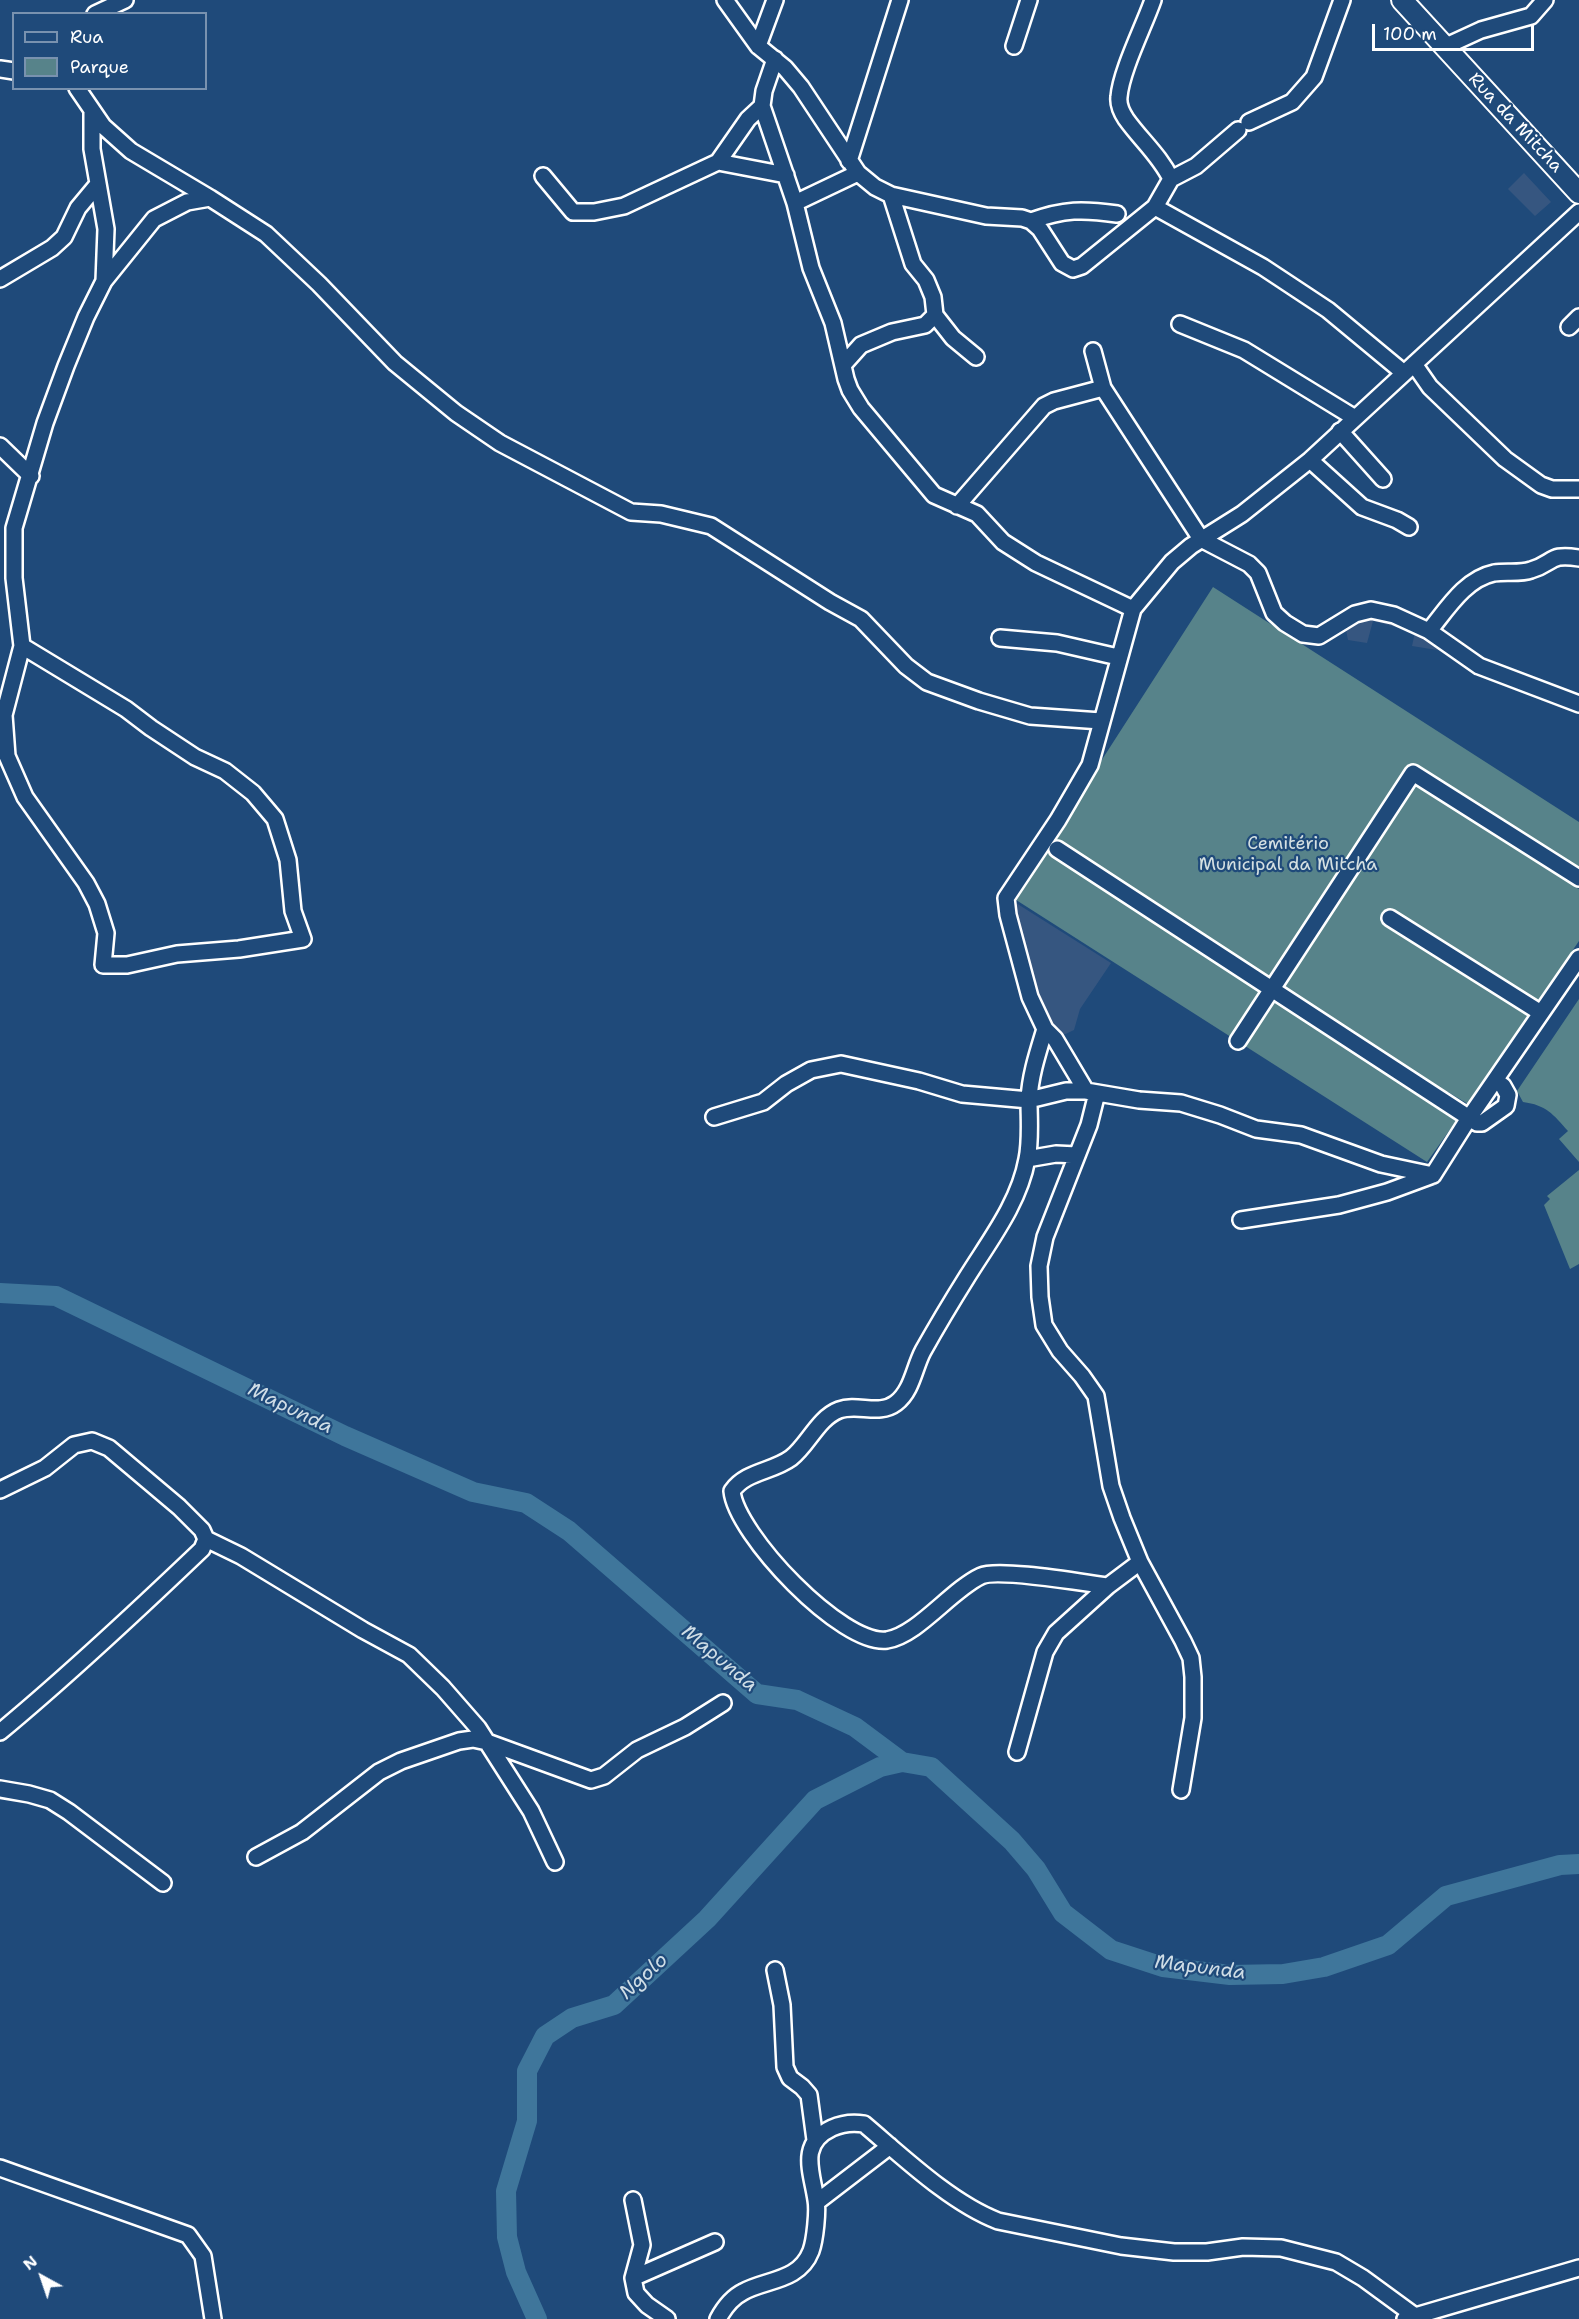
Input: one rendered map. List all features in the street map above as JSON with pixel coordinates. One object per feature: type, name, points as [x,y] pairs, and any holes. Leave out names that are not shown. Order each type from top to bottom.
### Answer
[{"type":"main road","name":"Rua da Mitcha","points":[[1402,0],[1579,193]]},
{"type":"street","points":[[99,12],[125,0]]},
{"type":"street","points":[[725,0],[758,46],[775,59],[801,87],[854,167],[875,187],[891,195],[986,216],[1022,218],[1040,229],[1062,262],[1073,269],[1082,266],[1155,207],[1171,179],[1196,166],[1244,126],[1292,102],[1314,77],[1342,0]]},
{"type":"street","points":[[758,46],[775,0]]},
{"type":"street","points":[[795,203],[854,167],[900,0]]},
{"type":"street","points":[[1014,46],[1029,0]]},
{"type":"street","points":[[1153,0],[1123,79],[1119,99],[1121,110],[1127,120],[1150,147],[1171,179]]},
{"type":"street","points":[[1444,46],[1481,30],[1531,16],[1545,0]]},
{"type":"street","points":[[775,59],[764,91],[762,106],[795,203],[811,268],[833,323],[850,390],[897,453],[922,478],[926,487],[934,495],[977,514],[1003,542],[1036,563],[1133,609]]},
{"type":"street","points":[[78,90],[103,126],[131,151],[266,234],[319,284],[395,363],[456,413],[500,443],[631,512],[681,518],[719,530],[830,602],[861,619],[890,650],[927,682],[1030,716],[1101,722]]},
{"type":"street","points":[[543,176],[573,212],[594,212],[624,206],[718,162],[748,119],[762,106]]},
{"type":"street","points":[[92,112],[92,149],[106,229],[104,280]]},
{"type":"street","points":[[718,162],[786,175]]},
{"type":"street","points":[[0,279],[52,248],[64,237],[78,208],[98,183]]},
{"type":"street","points":[[891,195],[909,255],[926,280],[933,297],[935,315],[953,338],[976,357]]},
{"type":"street","points":[[22,646],[126,709],[195,757],[225,771],[253,793],[275,819],[288,860],[293,912],[303,939],[239,949],[177,954],[127,965],[103,965],[106,933],[98,904],[86,883],[25,797],[8,756],[4,715],[22,646],[7,529],[31,476],[45,423],[86,317],[104,280],[154,219],[187,202],[210,198]]},
{"type":"street","points":[[1155,207],[1263,267],[1328,310],[1408,368],[1505,459],[1541,485],[1552,489],[1579,489]]},
{"type":"street","points":[[1031,222],[1054,213],[1073,210],[1088,209],[1117,214]]},
{"type":"street","points":[[1181,1790],[1193,1718],[1191,1658],[1140,1562],[1111,1486],[1096,1396],[1060,1351],[1044,1325],[1039,1266],[1045,1237],[1089,1125],[1092,1092],[1046,1029],[1030,997],[1008,915],[1006,898],[1058,820],[1090,765],[1133,609],[1172,562],[1201,539],[1242,514],[1310,460],[1579,212]]},
{"type":"street","points":[[843,365],[861,345],[892,332],[925,325],[935,315]]},
{"type":"street","points":[[1179,324],[1244,350],[1355,418]]},
{"type":"street","points":[[1093,351],[1102,388],[1201,539],[1249,564],[1263,580],[1274,613],[1285,623],[1303,634],[1319,636],[1355,614],[1371,610],[1394,615],[1429,631],[1479,666],[1579,704]]},
{"type":"street","points":[[957,506],[1044,406],[1054,401],[1102,388]]},
{"type":"street","points":[[1340,431],[1383,479]]},
{"type":"street","points":[[0,446],[31,476]]},
{"type":"street","points":[[1310,460],[1362,507],[1409,527]]},
{"type":"street","points":[[1429,631],[1452,602],[1474,580],[1506,571],[1531,571],[1558,556],[1579,558]]},
{"type":"street","points":[[1000,638],[1057,643],[1118,657]]},
{"type":"street","points":[[1238,1041],[1413,773],[1579,878]]},
{"type":"street","points":[[1057,849],[1477,1123],[1482,1123],[1506,1106],[1508,1095],[1503,1086],[1495,1080]]},
{"type":"street","points":[[1390,918],[1541,1013]]},
{"type":"street","points":[[1241,1220],[1339,1205],[1387,1192],[1433,1175],[1469,1118],[1579,958]]},
{"type":"street","points":[[1046,1029],[1035,1064],[1029,1100],[1027,1159],[1002,1224],[927,1344],[906,1391],[896,1403],[884,1409],[850,1406],[835,1412],[790,1459],[760,1471],[732,1491],[741,1517],[769,1557],[788,1578],[845,1627],[870,1639],[887,1640],[905,1633],[982,1575],[1000,1573],[1108,1586]]},
{"type":"street","points":[[714,1117],[763,1102],[786,1084],[811,1070],[841,1064],[919,1081],[962,1094],[1029,1100],[1066,1091],[1092,1092],[1139,1100],[1181,1103],[1220,1114],[1256,1130],[1301,1135],[1381,1164],[1433,1175]]},
{"type":"street","points":[[1027,1159],[1056,1154],[1077,1155]]},
{"type":"street","points":[[0,1490],[45,1468],[74,1445],[92,1441],[109,1448],[179,1507],[202,1530],[206,1539],[241,1556],[363,1630],[409,1655],[443,1688],[487,1742],[531,1811],[555,1862]]},
{"type":"street","points":[[0,1732],[72,1672],[147,1602],[202,1549],[206,1539]]},
{"type":"street","points":[[1017,1752],[1045,1652],[1056,1633],[1108,1586],[1140,1562]]},
{"type":"street","points":[[256,1857],[302,1832],[380,1772],[401,1761],[459,1741],[473,1739],[487,1742],[591,1780],[604,1776],[637,1750],[685,1727],[723,1703]]},
{"type":"street","points":[[0,1789],[50,1800],[86,1824],[163,1883]]},
{"type":"street","points":[[718,2319],[730,2302],[743,2292],[771,2283],[802,2265],[812,2250],[816,2202],[809,2167],[810,2153],[815,2140],[809,2095],[790,2078],[785,2067],[782,2005],[775,1970]]},
{"type":"street","points":[[815,2140],[833,2127],[854,2122],[864,2124],[980,2214],[998,2221],[1122,2246],[1174,2252],[1208,2252],[1243,2247],[1281,2248],[1336,2262],[1363,2278],[1410,2318],[1579,2268]]},
{"type":"street","points":[[816,2202],[890,2146]]},
{"type":"street","points":[[0,2168],[188,2235],[203,2256],[213,2319]]},
{"type":"street","points":[[633,2200],[642,2245],[633,2278],[636,2293],[647,2305],[667,2319]]},
{"type":"street","points":[[633,2278],[715,2242]]},
{"type":"shaded area","points":[[1524,173],[1551,202],[1535,216],[1508,189]]},
{"type":"shaded area","points":[[1372,613],[1393,617],[1422,629],[1447,647],[1443,651],[1412,646],[1415,632],[1373,621],[1367,643],[1348,640],[1345,625],[1357,617]]},
{"type":"shaded area","points":[[1016,903],[1111,963],[1080,1009],[1074,1030],[1059,1037],[1035,985],[1013,907]]},
{"type":"green space","name":"Cemitério Municipal da Mitcha","points":[[1213,587],[1579,822],[1579,881],[1575,887],[1579,889],[1579,941],[1538,1001],[1514,985],[1505,1000],[1528,1016],[1468,1104],[1448,1092],[1438,1109],[1456,1121],[1427,1162],[1013,898]]},
{"type":"green space","points":[[1579,999],[1579,1162],[1559,1139],[1568,1131],[1548,1111],[1538,1105],[1523,1102],[1517,1091]]},
{"type":"green space","points":[[1579,1170],[1579,1264],[1570,1269],[1544,1205],[1550,1199],[1547,1196]]},
{"type":"waterway","name":"Mapunda","points":[[0,1293],[56,1296],[345,1436],[473,1492],[526,1503],[569,1531],[757,1694],[797,1700],[855,1727],[902,1762],[931,1767],[1012,1841],[1036,1869],[1063,1913],[1111,1950],[1163,1967],[1230,1975],[1283,1974],[1324,1967],[1388,1945],[1446,1896],[1560,1865],[1579,1864]]},
{"type":"waterway","name":"Ngolo","points":[[537,2319],[516,2272],[507,2237],[506,2191],[527,2121],[527,2071],[545,2036],[572,2018],[614,2005],[707,1919],[815,1800],[880,1767],[902,1762]]}]
